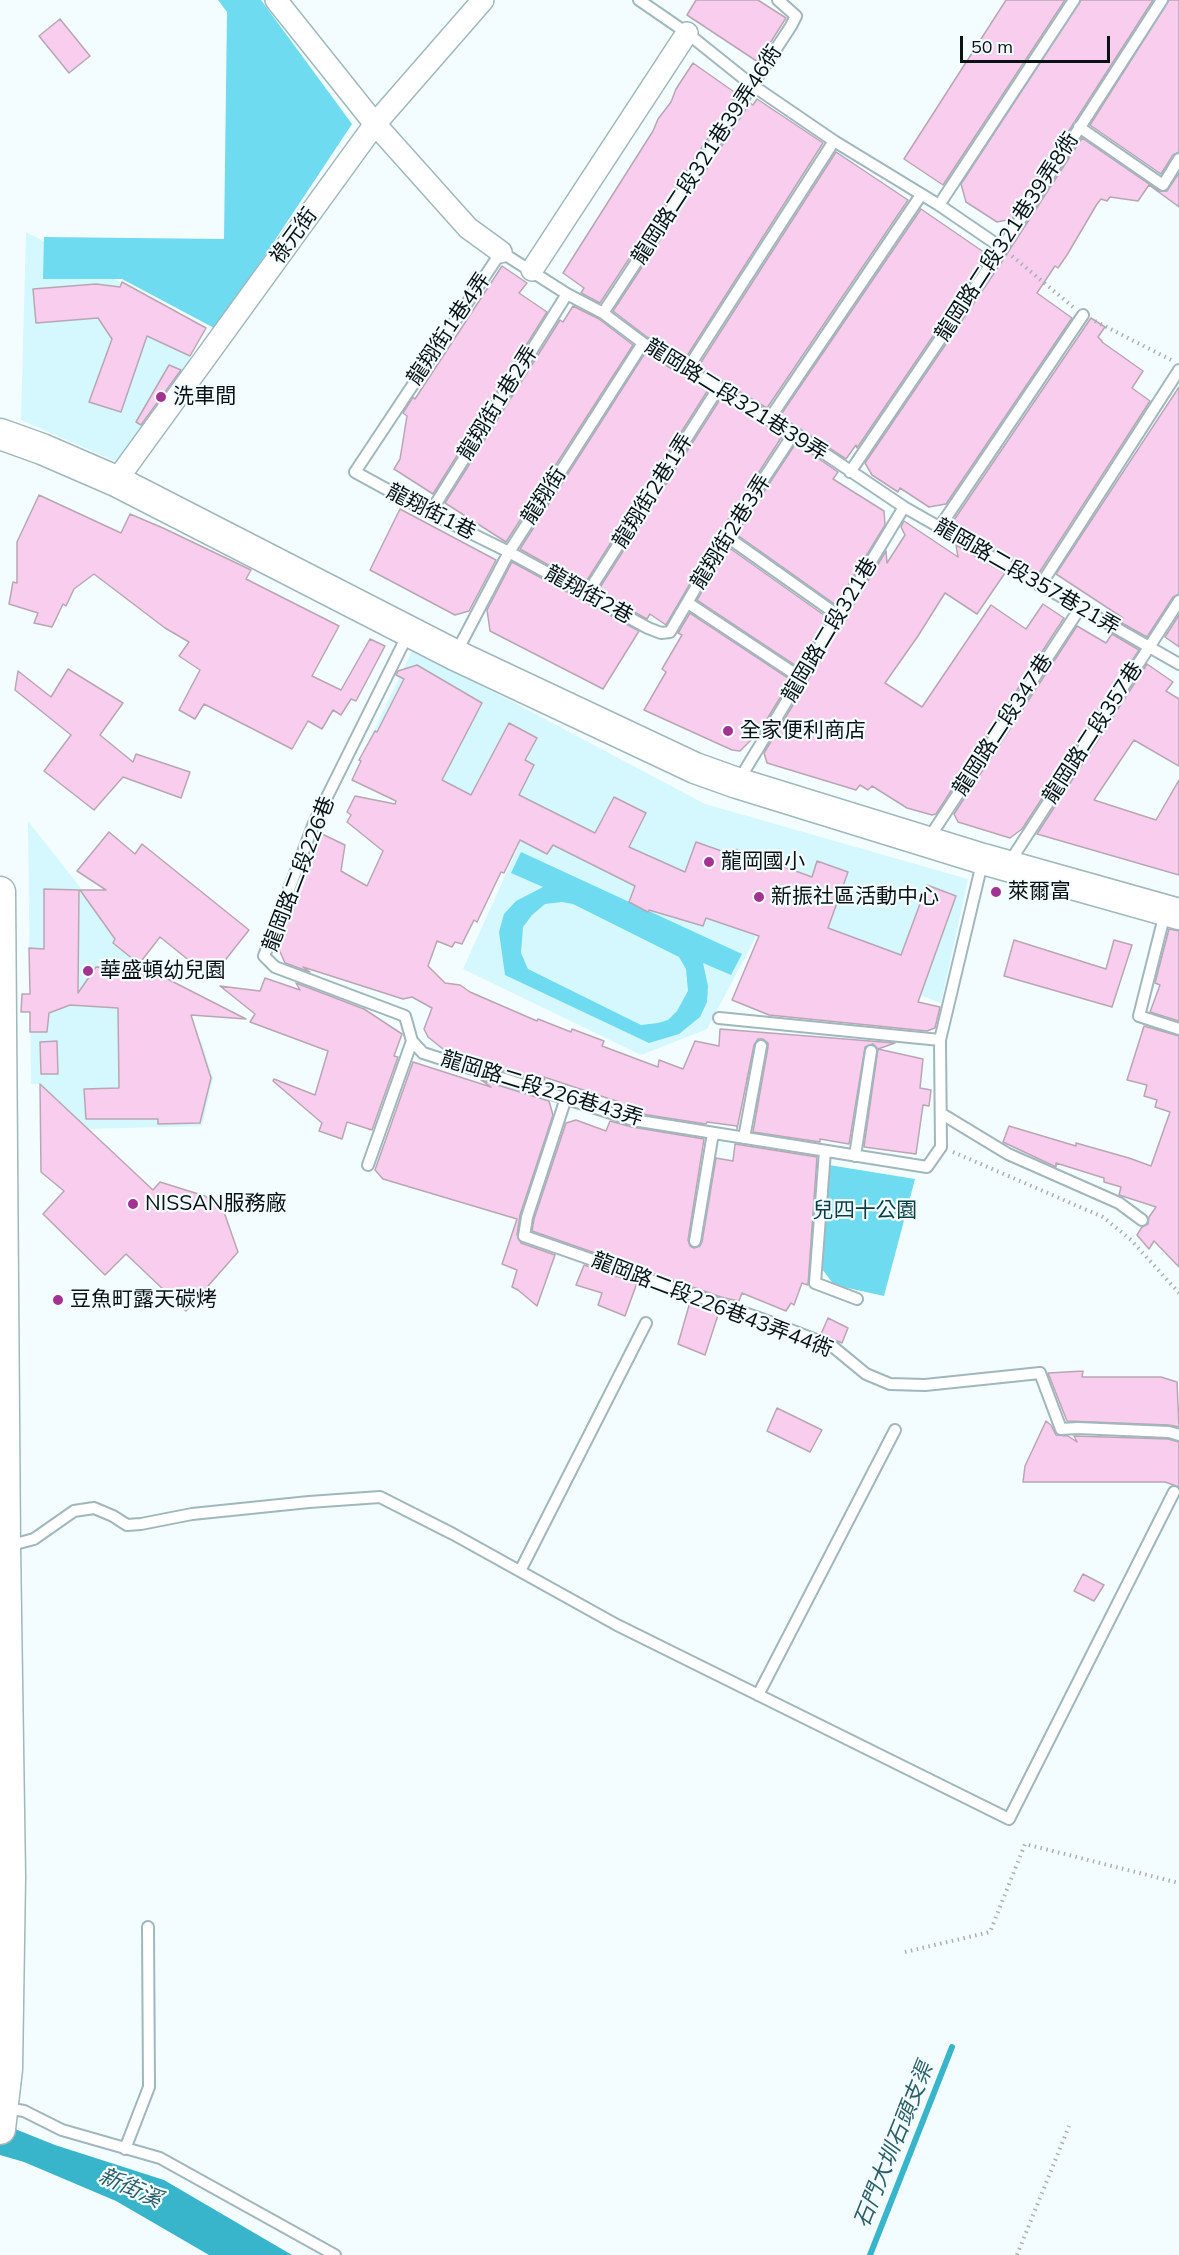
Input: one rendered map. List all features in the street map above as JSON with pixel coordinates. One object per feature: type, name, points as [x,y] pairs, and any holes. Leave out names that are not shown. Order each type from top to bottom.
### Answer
[{"type":"main road","points":[[0,434],[42,448],[116,481],[455,656],[695,768],[926,842],[1172,912]]},
{"type":"main road","points":[[0,892],[8,2069],[1,2114]]},
{"type":"street","points":[[276,0],[375,124],[468,228],[501,252]]},
{"type":"street","name":"祿元街","points":[[116,481],[375,124],[483,0]]},
{"type":"street","points":[[532,270],[687,33]]},
{"type":"lane","points":[[639,0],[687,33],[752,86],[1002,248]]},
{"type":"lane","name":"龍岡路二段321巷39弄46衖","points":[[603,313],[796,16],[777,0]]},
{"type":"lane","points":[[939,206],[1074,0]]},
{"type":"lane","name":"龍岡路二段321巷39弄8衖","points":[[849,472],[1002,248],[1162,0]]},
{"type":"lane","points":[[1079,127],[1163,185],[1179,159]]},
{"type":"lane","points":[[688,368],[834,141]]},
{"type":"lane","points":[[770,418],[921,195]]},
{"type":"lane","name":"龍翔街1巷4弄","points":[[355,472],[501,252],[567,294]]},
{"type":"lane","name":"龍岡路二段321巷39弄","points":[[567,294],[603,313],[643,343],[794,433],[904,507]]},
{"type":"lane","name":"龍翔街1巷2弄","points":[[430,513],[567,294]]},
{"type":"lane","points":[[939,528],[1083,315]]},
{"type":"lane","name":"龍翔街","points":[[455,656],[508,552],[643,343]]},
{"type":"lane","points":[[1040,586],[1179,370]]},
{"type":"lane","name":"龍翔街2巷1弄","points":[[587,594],[719,387]]},
{"type":"lane","name":"龍翔街2巷3弄","points":[[670,632],[726,536],[794,433]]},
{"type":"lane","name":"龍翔街1巷","points":[[355,472],[508,552]]},
{"type":"lane","name":"龍岡路二段357巷21弄","points":[[904,507],[1179,664]]},
{"type":"lane","name":"龍岡路二段321巷","points":[[738,783],[904,507]]},
{"type":"lane","points":[[726,536],[838,616]]},
{"type":"lane","name":"龍翔街2巷","points":[[508,552],[648,628],[661,633],[670,632]]},
{"type":"lane","name":"龍岡路二段357巷","points":[[941,1147],[940,1040],[995,862],[1179,602]]},
{"type":"lane","points":[[688,603],[801,678]]},
{"type":"lane","name":"龍岡路二段347巷","points":[[926,842],[1080,608]]},
{"type":"lane","name":"龍岡路二段226巷","points":[[409,631],[314,823],[264,956],[276,967],[405,1016],[412,1041]]},
{"type":"lane","points":[[1172,912],[1139,1016],[1179,1029]]},
{"type":"lane","points":[[719,1018],[940,1040]]},
{"type":"lane","points":[[368,1165],[412,1041]]},
{"type":"lane","name":"龍岡路二段226巷43弄","points":[[412,1041],[423,1053],[633,1120],[927,1167],[941,1147]]},
{"type":"lane","points":[[744,1138],[761,1046]]},
{"type":"lane","points":[[855,1156],[871,1051]]},
{"type":"lane","name":"龍岡路二段226巷43弄44衖","points":[[566,1098],[527,1217],[524,1236],[762,1319],[832,1346],[866,1374],[890,1384],[924,1385],[1040,1373],[1061,1429],[1100,1429],[1179,1435]]},
{"type":"lane","points":[[942,1113],[1008,1154],[1119,1203],[1143,1220]]},
{"type":"lane","points":[[695,1241],[713,1133]]},
{"type":"lane","points":[[825,1151],[815,1282],[857,1299]]},
{"type":"lane","points":[[520,1571],[646,1323]]},
{"type":"lane","points":[[758,1695],[895,1430]]},
{"type":"lane","points":[[5,1547],[34,1539],[74,1511],[94,1508],[113,1515],[127,1525],[192,1514],[380,1497],[453,1533],[617,1625],[1009,1819],[1174,1492]]},
{"type":"lane","points":[[125,2149],[149,2087],[148,1927]]},
{"type":"lane","points":[[1,2114],[24,2111],[62,2130],[160,2158],[335,2255]]},
{"type":"path","points":[[941,1147],[1103,1217],[1131,1240],[1179,1293]]},
{"type":"path","points":[[905,1952],[990,1932],[1025,1844],[1179,1883]]},
{"type":"path","points":[[1017,2255],[1070,2126]]},
{"type":"shaded area","points":[[26,232],[206,328],[190,356],[186,373],[126,466],[21,420]]},
{"type":"shaded area","name":"龍岡國小","points":[[413,649],[705,804],[968,879],[941,1003],[758,933],[707,1029],[641,1055],[463,969],[519,845],[361,757]]},
{"type":"shaded area","name":"華盛頓幼兒園","points":[[28,821],[201,1041],[213,1078],[202,1126],[87,1129],[40,1084],[31,1084]]},
{"type":"green space","points":[[218,0],[261,0],[352,124],[216,329],[122,279],[43,279],[44,237],[224,239],[227,12]]},
{"type":"green space","points":[[521,852],[742,954],[731,975],[703,963],[708,986],[707,1002],[700,1017],[679,1034],[649,1043],[505,975],[499,932],[504,914],[516,901],[543,887],[511,873]],"holes":[[[562,902],[573,904],[679,957],[686,969],[688,991],[677,1011],[668,1020],[641,1025],[528,969],[521,953],[523,927],[545,904]]]},
{"type":"green space","name":"兒四十公園","points":[[829,1165],[915,1179],[884,1296],[834,1285],[822,1269]]},
{"type":"water","name":"新街溪","points":[[0,2123],[55,2145],[164,2180],[292,2255],[209,2255],[116,2201],[24,2162],[0,2155]]},
{"type":"building","points":[[696,0],[758,0],[786,18],[758,62],[687,15]]},
{"type":"building","points":[[1006,0],[1065,0],[943,185],[904,159]]},
{"type":"building","points":[[1081,0],[1153,0],[1012,219],[997,222],[966,202],[961,184]]},
{"type":"building","points":[[1169,0],[1179,0],[1179,152],[1173,155],[1161,174],[1090,125]]},
{"type":"building","points":[[60,19],[90,56],[69,73],[39,36]]},
{"type":"building","points":[[693,63],[737,94],[600,303],[581,293],[584,288],[563,273],[653,131],[658,119],[671,102],[676,89]]},
{"type":"building","points":[[757,99],[823,143],[685,359],[647,337],[613,311],[750,103],[753,105]]},
{"type":"building","points":[[1082,138],[1159,191],[1167,191],[1179,173],[1179,207],[1149,185],[1138,201],[1110,197],[1107,201],[1101,199],[1067,255],[1058,268],[1055,266],[1037,293],[1072,318],[946,504],[929,507],[900,488],[898,492],[872,475],[865,463],[1001,263]]},
{"type":"building","points":[[836,152],[908,200],[767,408],[698,367]]},
{"type":"building","points":[[921,209],[988,255],[857,448],[856,445],[846,459],[780,416]]},
{"type":"building","points":[[502,266],[527,283],[519,293],[547,312],[433,494],[394,469],[400,459],[407,416],[403,413],[413,397],[415,399]]},
{"type":"building","points":[[122,282],[206,328],[190,356],[147,336],[121,412],[89,402],[112,339],[98,318],[36,323],[33,289],[96,284],[120,287]]},
{"type":"building","points":[[573,306],[599,319],[633,345],[506,542],[445,503],[560,320],[563,322]]},
{"type":"building","points":[[1091,318],[1105,327],[1098,337],[1102,342],[1143,371],[1132,388],[1150,401],[1039,573],[1033,572],[952,526],[952,523]]},
{"type":"building","points":[[645,353],[708,390],[584,585],[520,549]]},
{"type":"building","points":[[169,365],[181,370],[141,425],[136,422]]},
{"type":"building","points":[[1179,387],[1179,594],[1173,597],[1147,637],[1120,622],[1123,618],[1056,574]]},
{"type":"building","points":[[721,398],[783,435],[720,532],[666,625],[650,614],[647,619],[597,592]]},
{"type":"building","points":[[796,443],[838,472],[833,479],[884,511],[885,525],[836,605],[736,534]]},
{"type":"building","points":[[39,495],[121,533],[130,514],[163,528],[251,570],[246,579],[339,626],[312,676],[341,690],[370,639],[385,646],[356,701],[351,699],[341,715],[333,710],[322,729],[308,721],[292,749],[204,704],[195,719],[179,710],[200,670],[179,656],[189,642],[165,628],[94,574],[74,589],[66,606],[63,604],[52,627],[34,623],[38,613],[9,604],[13,582],[17,583],[17,542]]},
{"type":"building","points":[[400,509],[496,560],[469,611],[455,615],[370,570]]},
{"type":"building","points":[[904,521],[958,557],[956,545],[1005,573],[977,614],[945,593],[885,683],[922,707],[991,605],[1026,629],[1043,604],[1064,618],[936,814],[932,815],[907,808],[872,786],[868,790],[860,785],[856,790],[767,763],[764,753],[886,551],[887,563],[905,535],[901,527]]},
{"type":"building","points":[[728,547],[828,618],[798,667],[697,600]]},
{"type":"building","points":[[512,562],[639,631],[603,689],[490,631],[487,610]]},
{"type":"building","points":[[690,613],[791,680],[759,732],[740,751],[732,750],[644,710],[666,672],[662,669],[682,635],[678,633]]},
{"type":"building","points":[[1179,615],[1179,647],[1165,637]]},
{"type":"building","points":[[1077,626],[1106,643],[1112,634],[1139,650],[1022,829],[1010,838],[958,822],[954,814]]},
{"type":"building","points":[[1147,664],[1173,682],[1166,691],[1179,699],[1179,766],[1134,740],[1094,800],[1156,820],[1179,780],[1179,875],[1037,834]]},
{"type":"building","points":[[417,665],[482,703],[442,780],[471,795],[509,723],[537,738],[525,760],[534,765],[519,795],[595,833],[614,797],[646,813],[629,847],[685,872],[696,842],[733,855],[735,849],[812,877],[817,861],[848,872],[828,928],[901,955],[927,885],[956,896],[918,1002],[940,1007],[935,1028],[927,1031],[769,1015],[732,1000],[759,936],[706,918],[703,926],[649,910],[648,912],[629,902],[635,886],[553,845],[547,854],[520,840],[504,873],[501,872],[477,922],[474,920],[462,944],[455,942],[452,947],[437,941],[428,966],[445,983],[460,985],[470,992],[537,1021],[538,1019],[571,1032],[572,1029],[604,1041],[602,1046],[658,1067],[659,1060],[683,1069],[695,1041],[719,1046],[720,1029],[895,1043],[878,1049],[873,1044],[865,1047],[849,1144],[753,1132],[768,1047],[768,1043],[763,1039],[758,1039],[754,1045],[737,1129],[737,1126],[707,1122],[706,1124],[635,1113],[617,1107],[619,1102],[544,1077],[546,1084],[448,1053],[428,1037],[424,1029],[432,1008],[412,997],[403,999],[285,963],[277,945],[320,833],[345,845],[341,871],[367,886],[383,851],[347,822],[351,815],[347,812],[355,796],[395,804],[396,801],[352,780],[361,761],[359,760],[375,731],[377,732],[404,679],[396,675],[398,671]]},
{"type":"building","points":[[68,669],[123,703],[100,735],[133,762],[136,754],[190,772],[181,798],[123,777],[94,810],[44,771],[71,735],[15,690],[18,671],[51,697]]},
{"type":"building","points":[[109,832],[135,854],[142,844],[249,930],[211,978],[160,937],[139,964],[113,943],[115,939],[80,890],[106,890],[77,871]]},
{"type":"building","name":"華盛頓幼兒園","points":[[44,889],[79,890],[78,993],[96,967],[146,968],[246,1019],[191,1015],[211,1078],[200,1123],[158,1124],[158,1119],[86,1119],[84,1089],[119,1088],[118,1008],[70,1005],[49,1013],[47,1032],[30,1032],[30,1012],[21,1012],[22,994],[30,994],[29,948],[44,949]]},
{"type":"building","points":[[1169,929],[1179,931],[1179,1021],[1150,1012],[1160,985],[1155,983]]},
{"type":"building","points":[[1014,940],[1106,969],[1114,940],[1132,945],[1112,1007],[1004,976]]},
{"type":"building","points":[[265,978],[300,990],[296,983],[364,1009],[402,1034],[394,1056],[398,1057],[372,1130],[347,1122],[342,1139],[319,1131],[322,1123],[273,1081],[274,1079],[315,1095],[328,1051],[250,1022],[255,1014],[220,986],[260,991]]},
{"type":"building","points":[[1144,1026],[1179,1036],[1179,1267],[1154,1241],[1149,1249],[1137,1235],[1142,1227],[1148,1224],[1149,1217],[1156,1207],[1119,1195],[1121,1187],[1104,1182],[1104,1178],[1056,1163],[1056,1167],[1003,1142],[1009,1126],[1076,1146],[1076,1143],[1151,1166],[1170,1112],[1155,1107],[1157,1100],[1144,1096],[1147,1085],[1127,1080]]},
{"type":"building","points":[[57,1041],[58,1074],[41,1074],[40,1042]]},
{"type":"building","points":[[878,1049],[923,1059],[920,1088],[931,1090],[929,1106],[923,1105],[916,1154],[864,1147]]},
{"type":"building","points":[[413,1062],[491,1087],[481,1080],[549,1101],[553,1115],[520,1215],[517,1235],[521,1243],[555,1255],[537,1306],[512,1287],[517,1270],[502,1264],[517,1219],[383,1179],[375,1170]]},
{"type":"building","name":"NISSAN服務廠","points":[[40,1084],[153,1190],[160,1182],[205,1196],[224,1212],[238,1252],[186,1311],[126,1254],[105,1275],[43,1214],[64,1191],[41,1172]]},
{"type":"building","points":[[576,1120],[606,1131],[610,1121],[704,1139],[688,1240],[690,1246],[694,1248],[700,1246],[702,1242],[716,1158],[733,1161],[735,1144],[817,1157],[808,1285],[802,1283],[794,1305],[791,1303],[786,1311],[742,1293],[739,1301],[724,1298],[532,1231],[566,1123]]},
{"type":"building","points":[[584,1265],[637,1283],[625,1316],[598,1305],[602,1293],[576,1285]]},
{"type":"building","points":[[690,1302],[719,1312],[705,1355],[678,1344]]},
{"type":"building","points":[[828,1318],[848,1328],[842,1343],[821,1334]]},
{"type":"building","points":[[1083,1371],[1082,1377],[1161,1377],[1177,1382],[1179,1427],[1067,1421],[1048,1373]]},
{"type":"building","points":[[777,1408],[822,1430],[810,1452],[767,1431]]},
{"type":"building","points":[[1046,1421],[1056,1435],[1068,1436],[1077,1442],[1074,1436],[1168,1439],[1179,1442],[1179,1487],[1165,1482],[1023,1482],[1025,1466]]},
{"type":"building","points":[[1083,1574],[1104,1585],[1094,1601],[1074,1591]]},
{"type":"waterway","name":"石門大圳石頭支渠","points":[[870,2255],[952,2047]]},
{"type":"place","name":"洗車間","points":[[161,397]]},
{"type":"place","name":"全家便利商店","points":[[728,731]]},
{"type":"place","name":"龍岡國小","points":[[709,862]]},
{"type":"place","name":"萊爾富","points":[[996,892]]},
{"type":"place","name":"新振社區活動中心","points":[[759,897]]},
{"type":"place","name":"華盛頓幼兒園","points":[[88,971]]},
{"type":"place","name":"NISSAN服務廠","points":[[133,1204]]},
{"type":"place","name":"豆魚町露天碳烤","points":[[58,1300]]}]
